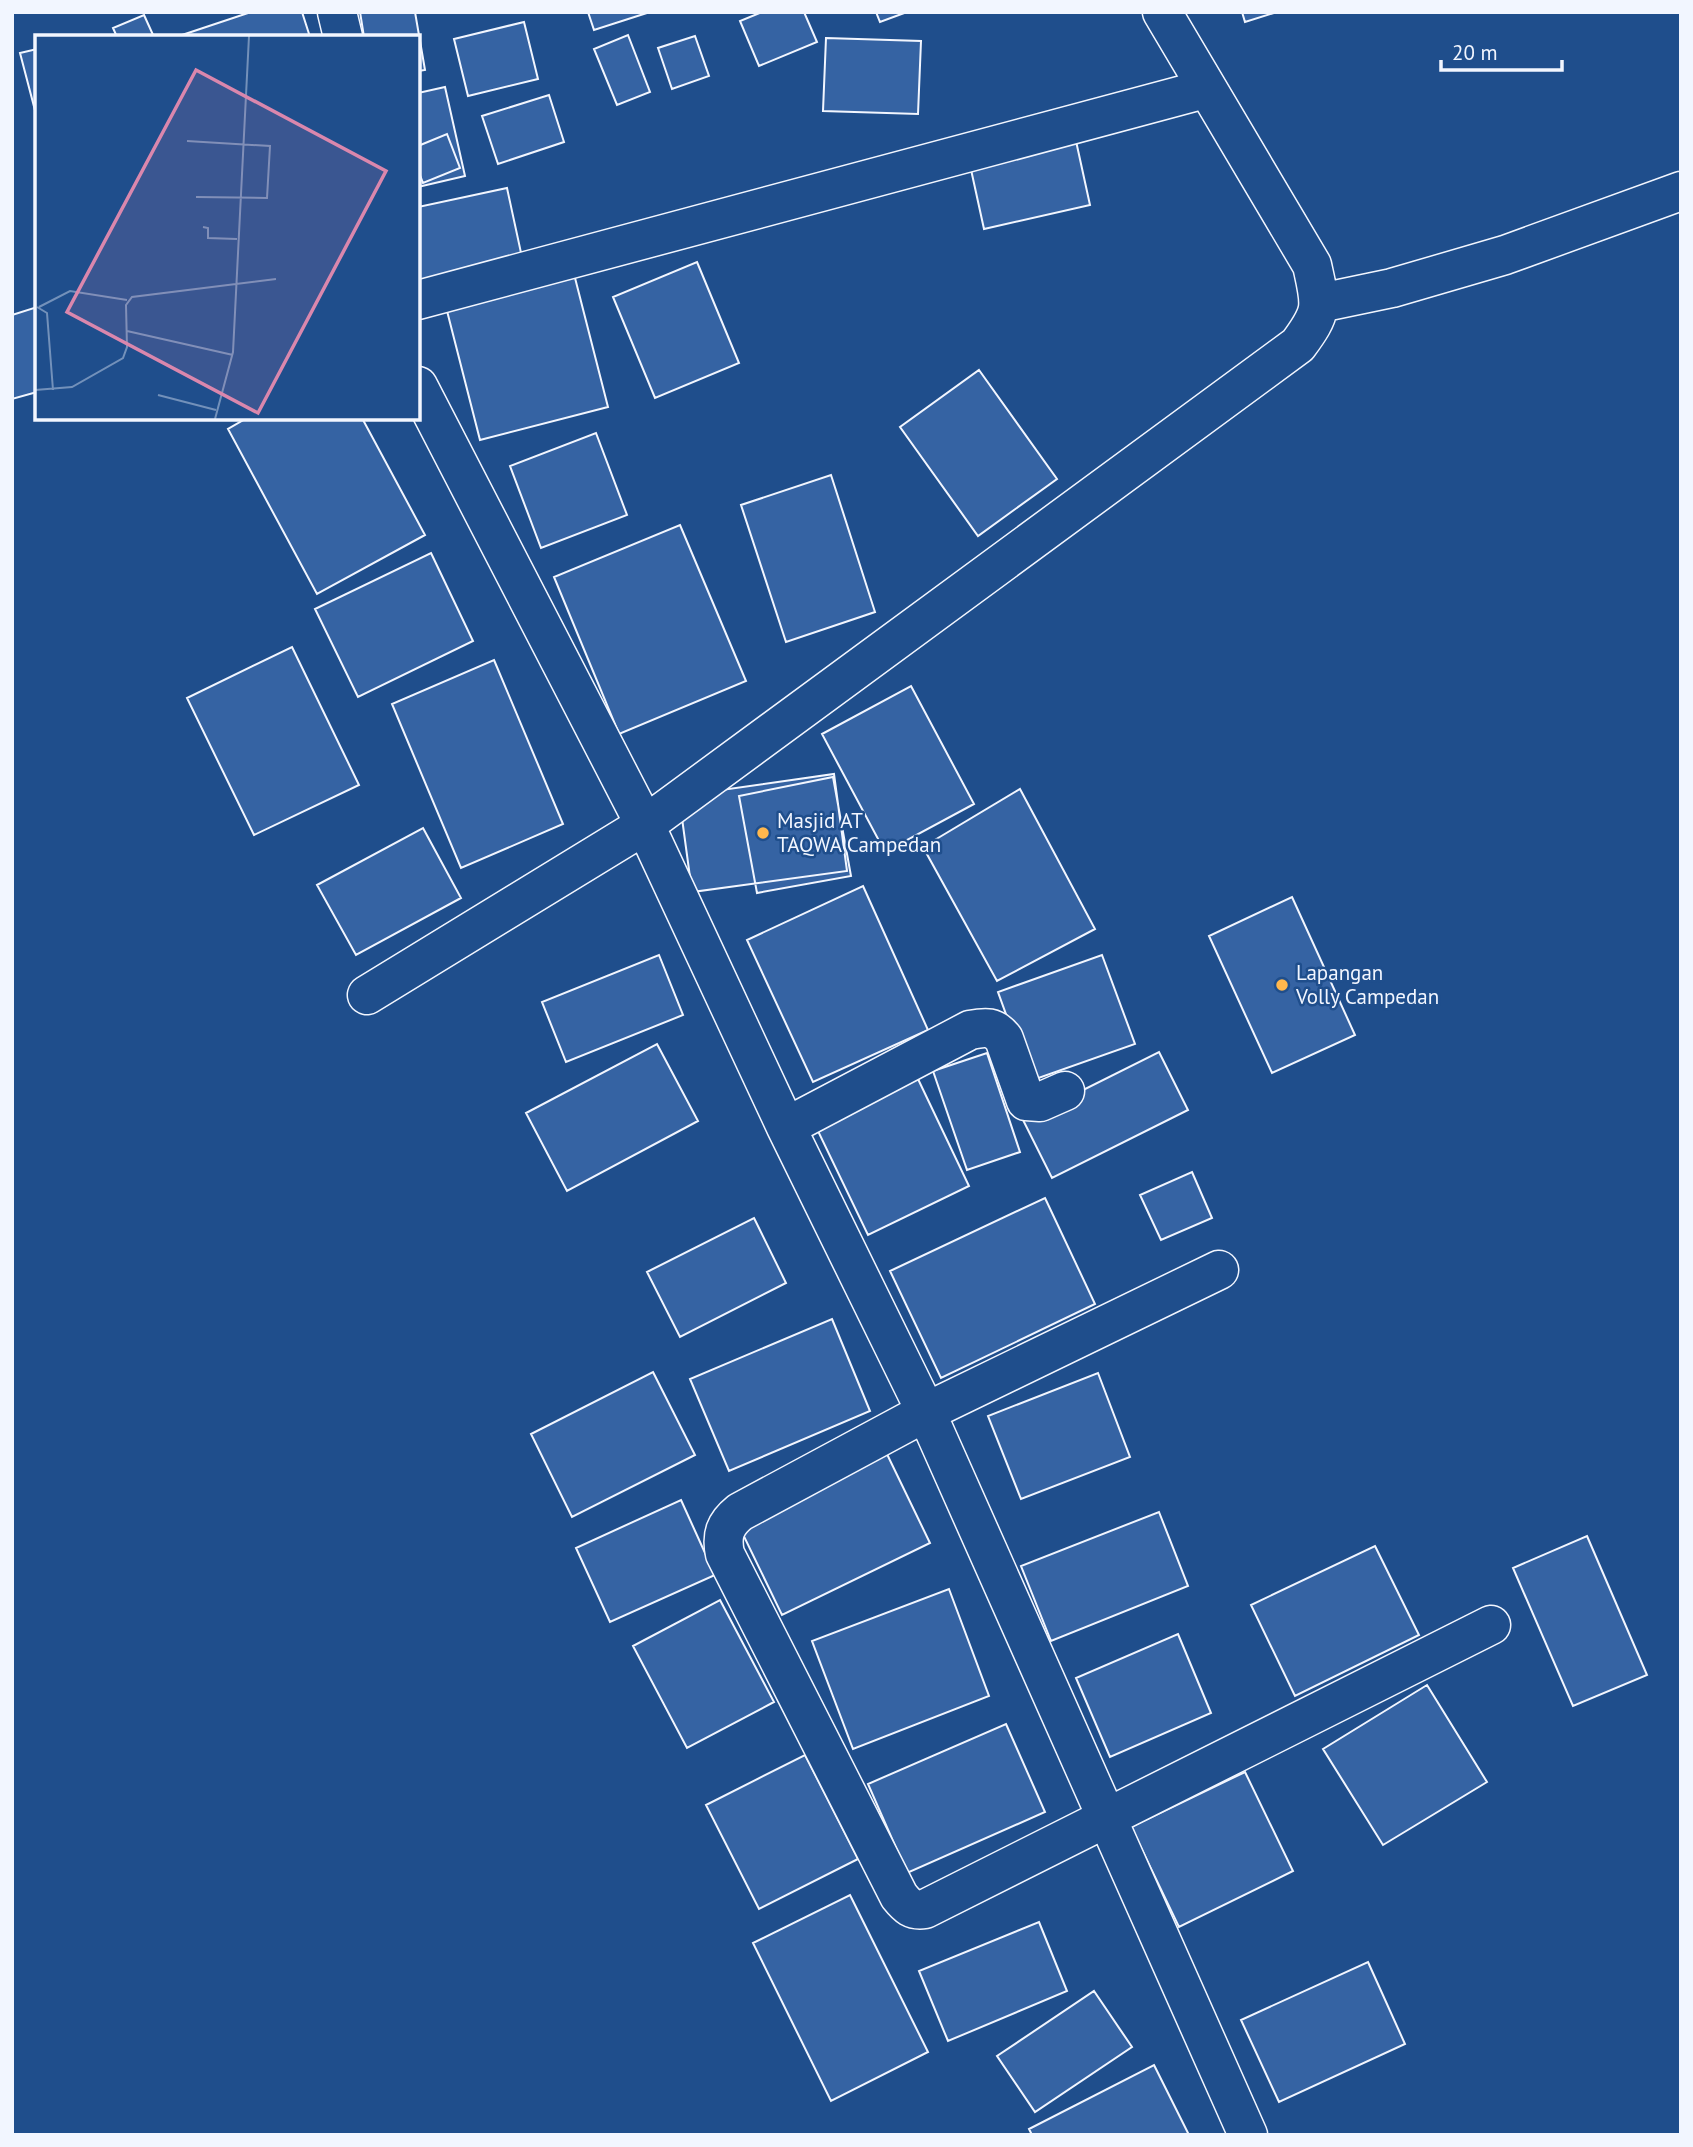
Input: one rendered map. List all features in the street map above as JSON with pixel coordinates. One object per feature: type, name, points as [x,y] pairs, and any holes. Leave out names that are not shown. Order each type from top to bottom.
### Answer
[{"type":"street","points":[[337,12],[343,35]]},
{"type":"street","points":[[367,995],[645,825],[1297,345],[1312,326],[1320,303],[1312,265],[1205,89],[1162,12]]},
{"type":"street","points":[[420,299],[1205,89]]},
{"type":"street","points":[[1320,303],[1392,288],[1505,255],[1681,191]]},
{"type":"street","points":[[420,390],[645,825],[786,1127],[926,1412],[1248,2135]]},
{"type":"street","points":[[786,1127],[970,1030],[987,1027],[997,1031],[1004,1040],[1026,1101],[1040,1102],[1065,1091]]},
{"type":"street","points":[[1219,1270],[926,1412],[740,1511],[730,1520],[723,1533],[725,1554],[898,1896],[907,1906],[916,1910],[925,1909],[1491,1625]]},
{"type":"building","points":[[251,12],[302,12],[309,35],[182,35]]},
{"type":"building","points":[[360,12],[415,12],[419,35],[364,35]]},
{"type":"building","points":[[588,12],[650,12],[594,30]]},
{"type":"building","points":[[762,12],[804,12],[817,42],[759,66],[740,21]]},
{"type":"building","points":[[876,12],[907,12],[880,22]]},
{"type":"building","points":[[1242,12],[1277,12],[1245,22]]},
{"type":"building","points":[[144,15],[153,35],[116,35],[113,28]]},
{"type":"building","points":[[524,22],[538,79],[468,96],[454,39]]},
{"type":"building","points":[[628,35],[650,92],[617,105],[594,49]]},
{"type":"building","points":[[695,36],[709,76],[672,89],[658,48]]},
{"type":"building","points":[[826,38],[921,41],[918,114],[823,111]]},
{"type":"building","points":[[420,41],[425,70],[420,71]]},
{"type":"building","points":[[35,49],[35,110],[20,53]]},
{"type":"building","points":[[445,87],[465,176],[420,187],[420,93]]},
{"type":"building","points":[[549,95],[564,142],[498,164],[482,116]]},
{"type":"building","points":[[447,134],[460,168],[423,183],[420,175],[420,145]]},
{"type":"building","points":[[1076,141],[1090,205],[984,229],[970,165]]},
{"type":"building","points":[[507,188],[523,262],[420,284],[420,207]]},
{"type":"building","points":[[697,262],[739,363],[655,398],[613,297]]},
{"type":"building","points":[[574,274],[608,407],[480,440],[446,307]]},
{"type":"building","points":[[35,308],[35,393],[12,399],[12,315]]},
{"type":"building","points":[[979,370],[1057,479],[978,536],[900,427]]},
{"type":"building","points":[[244,420],[363,420],[425,535],[317,594],[228,429]]},
{"type":"building","points":[[596,433],[627,515],[541,548],[510,466]]},
{"type":"building","points":[[831,475],[875,612],[786,642],[741,505]]},
{"type":"building","points":[[680,525],[746,681],[619,734],[554,577]]},
{"type":"building","points":[[431,553],[473,641],[358,697],[315,609]]},
{"type":"building","points":[[292,647],[359,785],[254,835],[187,698]]},
{"type":"building","points":[[494,660],[563,824],[461,868],[392,704]]},
{"type":"building","points":[[911,686],[974,804],[885,852],[822,734]]},
{"type":"building","name":"Masjid AT TAQWA Campedan","points":[[834,774],[847,871],[692,892],[679,796]]},
{"type":"building","points":[[833,777],[851,876],[757,893],[739,796]]},
{"type":"building","points":[[1020,789],[1095,929],[997,981],[923,847]]},
{"type":"building","points":[[423,828],[461,898],[356,955],[317,885]]},
{"type":"building","points":[[863,886],[928,1030],[813,1082],[747,940]]},
{"type":"building","name":"Lapangan Volly Campedan","points":[[1292,897],[1355,1035],[1272,1073],[1209,936]]},
{"type":"building","points":[[659,955],[683,1015],[566,1062],[542,1002]]},
{"type":"building","points":[[1102,955],[1135,1044],[1030,1081],[998,992]]},
{"type":"building","points":[[657,1044],[698,1121],[567,1191],[526,1113]]},
{"type":"building","points":[[1159,1052],[1188,1110],[1052,1178],[1023,1120]]},
{"type":"building","points":[[987,1053],[1020,1152],[967,1170],[933,1071]]},
{"type":"building","points":[[918,1079],[969,1186],[868,1235],[817,1129]]},
{"type":"building","points":[[1192,1172],[1212,1218],[1161,1240],[1140,1195]]},
{"type":"building","points":[[1045,1198],[1095,1304],[941,1378],[890,1271]]},
{"type":"building","points":[[754,1218],[786,1283],[680,1337],[647,1272]]},
{"type":"building","points":[[832,1319],[870,1411],[729,1471],[690,1379]]},
{"type":"building","points":[[653,1372],[695,1455],[572,1517],[531,1434]]},
{"type":"building","points":[[1098,1373],[1130,1457],[1021,1499],[988,1416]]},
{"type":"building","points":[[885,1450],[930,1543],[782,1615],[737,1522]]},
{"type":"building","points":[[681,1500],[715,1575],[610,1622],[576,1548]]},
{"type":"building","points":[[1159,1512],[1188,1586],[1051,1641],[1021,1566]]},
{"type":"building","points":[[1587,1536],[1647,1675],[1573,1706],[1513,1568]]},
{"type":"building","points":[[1375,1546],[1419,1635],[1295,1696],[1251,1605]]},
{"type":"building","points":[[949,1589],[989,1696],[853,1749],[812,1641]]},
{"type":"building","points":[[720,1600],[774,1702],[687,1748],[633,1646]]},
{"type":"building","points":[[1178,1634],[1211,1713],[1110,1757],[1076,1678]]},
{"type":"building","points":[[1427,1685],[1487,1782],[1383,1845],[1323,1749]]},
{"type":"building","points":[[1006,1724],[1045,1812],[907,1873],[868,1784]]},
{"type":"building","points":[[805,1755],[858,1859],[759,1909],[706,1805]]},
{"type":"building","points":[[1245,1772],[1293,1871],[1179,1927],[1131,1827]]},
{"type":"building","points":[[850,1895],[928,2052],[831,2101],[753,1943]]},
{"type":"building","points":[[1039,1922],[1067,1991],[948,2041],[919,1971]]},
{"type":"building","points":[[1368,1962],[1405,2044],[1279,2102],[1241,2020]]},
{"type":"building","points":[[1094,1991],[1132,2047],[1035,2112],[997,2056]]},
{"type":"building","points":[[1154,2065],[1189,2135],[1032,2135],[1029,2129]]},
{"type":"place","name":"Masjid AT TAQWA Campedan","points":[[763,833]]},
{"type":"place","name":"Lapangan Volly Campedan","points":[[1282,985]]}]
